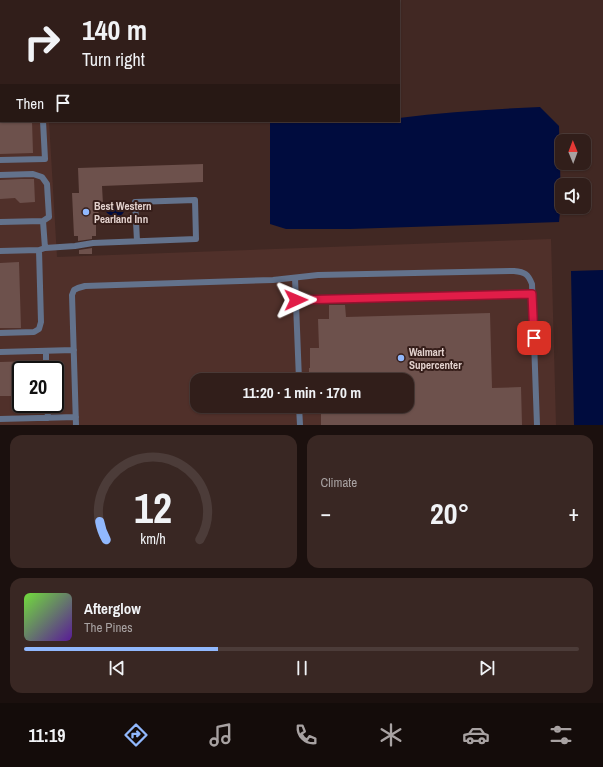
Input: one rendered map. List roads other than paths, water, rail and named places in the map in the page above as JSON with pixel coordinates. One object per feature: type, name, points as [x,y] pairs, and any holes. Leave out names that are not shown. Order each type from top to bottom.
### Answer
[{"type":"lane","points":[[0,160],[45,159],[43,122]]},
{"type":"lane","points":[[0,175],[33,174],[42,177],[47,184],[49,216],[43,221],[0,222]]},
{"type":"lane","points":[[0,251],[75,246],[93,242],[196,240],[195,200],[135,202],[137,241]]},
{"type":"lane","points":[[0,333],[34,332],[39,329],[41,322],[43,221]]},
{"type":"lane","points":[[76,425],[72,295],[74,290],[78,288],[85,286],[273,280],[318,275],[514,271],[522,272],[529,276],[532,284],[537,425]]},
{"type":"lane","points":[[295,278],[298,373]]},
{"type":"lane","points":[[296,300],[532,294]]},
{"type":"lane","points":[[0,352],[74,350]]},
{"type":"lane","points":[[46,351],[46,361]]},
{"type":"lane","points":[[48,413],[48,418]]},
{"type":"lane","points":[[299,413],[300,425]]},
{"type":"lane","points":[[0,419],[76,418]]},
{"type":"place","name":"Best Western Pearland Inn","points":[[86,212]]},
{"type":"place","name":"Walmart Supercenter","points":[[401,358]]}]
